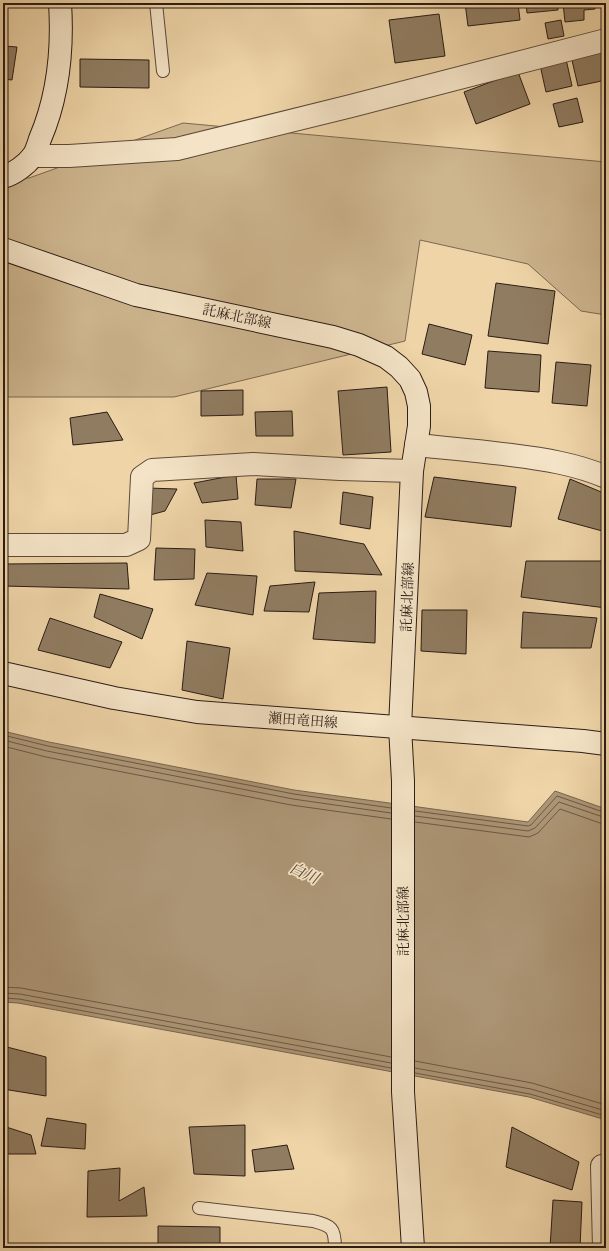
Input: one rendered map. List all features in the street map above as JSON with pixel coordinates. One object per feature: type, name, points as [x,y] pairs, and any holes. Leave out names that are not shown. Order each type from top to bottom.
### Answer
[{"type":"main road","points":[[3,178],[11,175],[33,156],[47,125],[56,86],[60,58],[62,24],[60,3]]},
{"type":"main road","points":[[33,156],[69,156],[177,149],[606,40]]},
{"type":"main road","name":"託麻北部線","points":[[3,249],[136,295],[333,336],[386,357],[399,367],[410,379],[416,392],[420,406],[419,426],[412,471],[400,727],[403,781],[403,1092],[413,1248]]},
{"type":"main road","points":[[416,445],[552,460],[606,477]]},
{"type":"main road","points":[[3,545],[126,545],[139,539],[142,477],[152,470],[253,464],[412,471]]},
{"type":"main road","name":"瀬田竜田線","points":[[3,673],[114,698],[197,712],[606,744]]},
{"type":"main road","points":[[604,1248],[602,1166],[606,1167]]},
{"type":"lane","points":[[156,3],[163,71]]},
{"type":"lane","points":[[199,1208],[314,1221],[331,1228],[335,1234],[335,1248]]},
{"type":"shaded area","points":[[183,123],[606,162],[606,315],[581,311],[528,264],[420,240],[405,341],[174,397],[3,397],[3,176],[29,178]]},
{"type":"water","name":"白川","points":[[3,731],[49,742],[294,790],[528,822],[555,791],[606,809],[606,1120],[529,1097],[18,1003],[3,1002]]},
{"type":"building","points":[[465,3],[518,3],[520,20],[468,26]]},
{"type":"building","points":[[526,3],[558,3],[558,10],[527,13]]},
{"type":"building","points":[[563,3],[595,3],[595,9],[584,10],[584,20],[565,22]]},
{"type":"building","points":[[439,14],[445,56],[395,63],[389,20]]},
{"type":"building","points":[[561,20],[564,36],[548,39],[545,23]]},
{"type":"building","points":[[3,46],[17,47],[12,80],[3,79]]},
{"type":"building","points":[[606,48],[606,80],[578,86],[571,56]]},
{"type":"building","points":[[80,59],[149,60],[149,88],[80,87]]},
{"type":"building","points":[[566,59],[572,86],[546,92],[540,65]]},
{"type":"building","points":[[518,72],[530,104],[476,124],[464,92]]},
{"type":"building","points":[[577,98],[583,122],[559,127],[553,104]]},
{"type":"building","points":[[496,283],[555,291],[548,344],[488,336]]},
{"type":"building","points":[[429,324],[472,335],[465,365],[422,354]]},
{"type":"building","points":[[488,351],[541,355],[539,392],[485,388]]},
{"type":"building","points":[[556,362],[591,365],[587,406],[552,403]]},
{"type":"building","points":[[387,387],[391,452],[343,455],[338,391]]},
{"type":"building","points":[[243,390],[243,415],[201,416],[201,391]]},
{"type":"building","points":[[292,411],[293,436],[256,436],[255,412]]},
{"type":"building","points":[[107,412],[123,440],[73,445],[70,418]]},
{"type":"building","points":[[236,475],[238,499],[202,503],[194,483]]},
{"type":"building","points":[[434,477],[516,487],[511,527],[425,517]]},
{"type":"building","points":[[257,479],[296,479],[291,508],[255,505]]},
{"type":"building","points":[[570,479],[606,494],[606,532],[558,519]]},
{"type":"building","points":[[148,488],[177,489],[165,511],[150,515]]},
{"type":"building","points":[[343,492],[373,497],[370,529],[340,524]]},
{"type":"building","points":[[205,520],[241,522],[243,551],[206,547]]},
{"type":"building","points":[[294,531],[364,544],[382,575],[295,571]]},
{"type":"building","points":[[156,548],[195,549],[194,579],[154,580]]},
{"type":"building","points":[[526,561],[606,561],[606,608],[521,597]]},
{"type":"building","points":[[127,563],[129,589],[3,586],[3,564]]},
{"type":"building","points":[[207,573],[257,576],[253,615],[195,605]]},
{"type":"building","points":[[315,582],[309,612],[264,611],[270,586]]},
{"type":"building","points":[[376,591],[375,643],[313,639],[319,593]]},
{"type":"building","points":[[100,594],[153,609],[142,639],[94,617]]},
{"type":"building","points":[[422,610],[467,610],[466,654],[421,651]]},
{"type":"building","points":[[523,612],[597,618],[591,648],[521,648]]},
{"type":"building","points":[[50,618],[122,642],[110,668],[38,650]]},
{"type":"building","points":[[187,641],[230,648],[223,699],[182,690]]},
{"type":"building","points":[[3,1046],[46,1057],[46,1096],[3,1089]]},
{"type":"building","points":[[47,1118],[86,1124],[85,1149],[41,1146]]},
{"type":"building","points":[[245,1125],[245,1176],[194,1174],[189,1127]]},
{"type":"building","points":[[3,1126],[31,1135],[36,1154],[3,1154]]},
{"type":"building","points":[[512,1127],[579,1162],[572,1190],[506,1167]]},
{"type":"building","points":[[287,1145],[294,1169],[255,1172],[252,1150]]},
{"type":"building","points":[[120,1168],[119,1201],[144,1187],[147,1216],[87,1217],[88,1171]]},
{"type":"building","points":[[553,1200],[582,1202],[580,1248],[550,1248]]},
{"type":"building","points":[[158,1226],[220,1227],[220,1248],[158,1248]]}]
